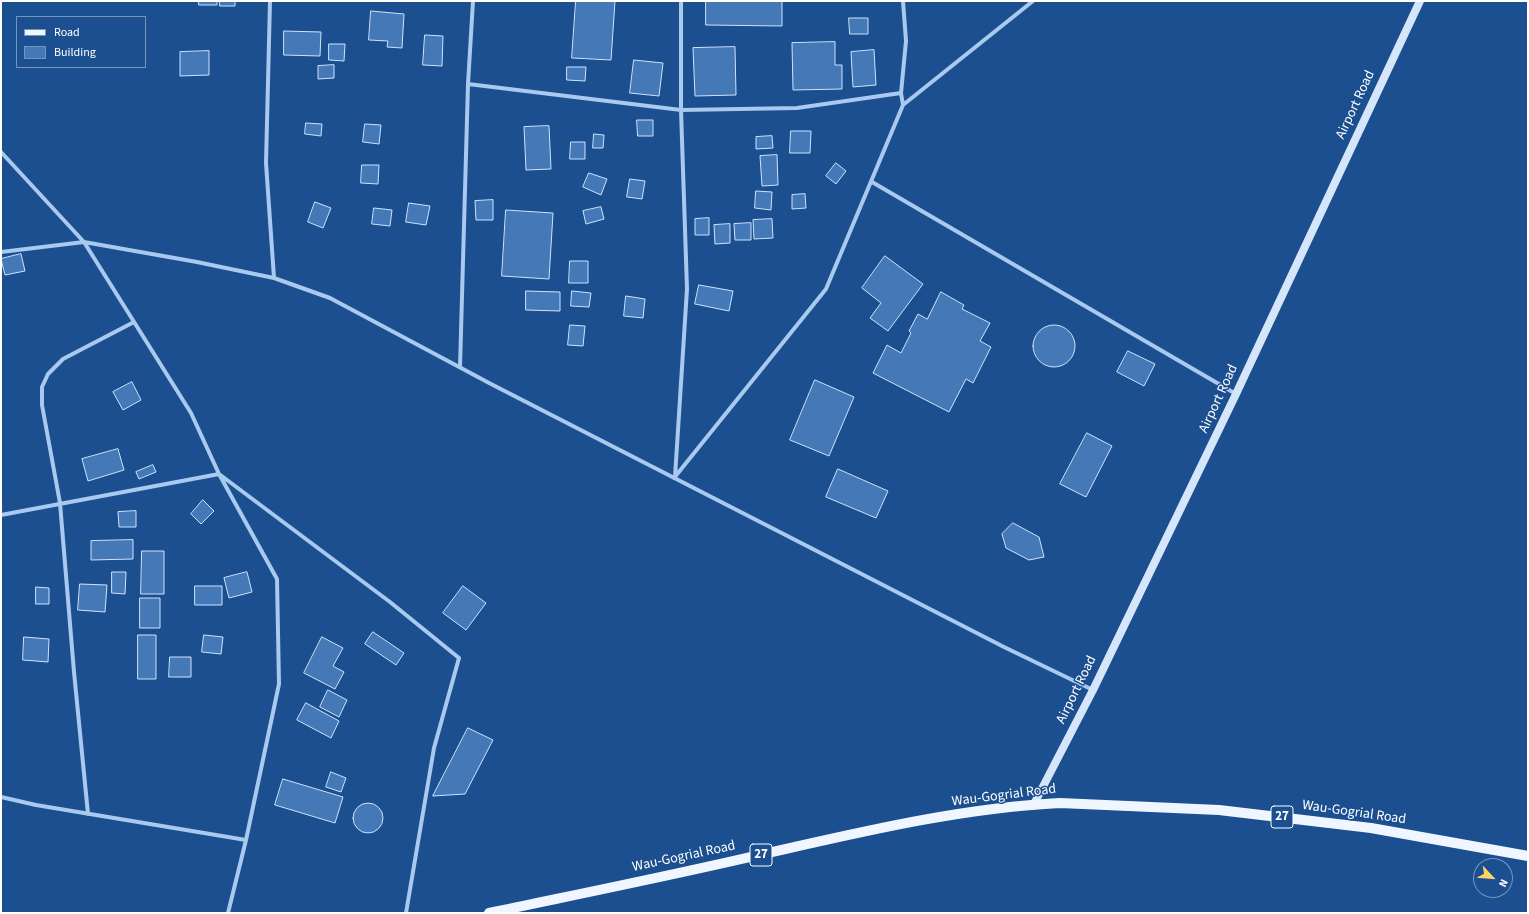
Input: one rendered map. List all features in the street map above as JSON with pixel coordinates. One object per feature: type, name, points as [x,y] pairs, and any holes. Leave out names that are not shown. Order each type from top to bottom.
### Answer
[{"type":"main road","name":"Wau-Gogrial Road","points":[[489,913],[676,874],[857,833],[960,814],[1034,804],[1060,803],[1220,810],[1371,828],[1528,856]]},
{"type":"street","points":[[270,1],[266,163],[274,278]]},
{"type":"street","points":[[460,367],[468,84],[473,1]]},
{"type":"street","points":[[674,478],[687,289],[681,110],[681,1]]},
{"type":"street","points":[[903,105],[901,93],[906,41],[904,1]]},
{"type":"street","points":[[674,478],[826,289],[903,105],[1033,1]]},
{"type":"street","name":"Airport Road","points":[[1034,804],[1093,690],[1236,394],[1420,1]]},
{"type":"street","points":[[468,84],[681,110],[797,108],[901,93]]},
{"type":"street","points":[[1,152],[84,242],[190,413],[219,474],[276,579],[279,684],[246,840],[228,913]]},
{"type":"street","points":[[872,182],[1236,394]]},
{"type":"street","points":[[1,252],[84,242],[197,262],[274,278],[330,298],[674,478],[1004,647],[1093,690]]},
{"type":"street","points":[[88,814],[74,672],[60,503],[42,405],[42,387],[48,374],[63,359],[134,322]]},
{"type":"street","points":[[1,515],[219,474],[390,602],[459,658],[434,748],[406,913]]},
{"type":"street","points":[[1,797],[36,805],[246,840]]},
{"type":"building","points":[[199,1],[217,1],[217,5],[199,5]]},
{"type":"building","points":[[220,1],[235,1],[235,6],[220,6]]},
{"type":"building","points":[[576,1],[615,1],[611,60],[572,58]]},
{"type":"building","points":[[706,1],[782,1],[782,26],[706,25]]},
{"type":"building","points":[[371,11],[404,14],[402,48],[387,47],[388,41],[369,40]]},
{"type":"building","points":[[849,18],[868,18],[868,34],[850,34]]},
{"type":"building","points":[[284,31],[321,32],[320,56],[284,55]]},
{"type":"building","points":[[425,35],[443,36],[442,66],[423,65]]},
{"type":"building","points":[[835,42],[835,65],[842,65],[842,89],[793,90],[792,43]]},
{"type":"building","points":[[329,44],[345,44],[344,61],[329,60]]},
{"type":"building","points":[[735,47],[736,95],[695,96],[693,48]]},
{"type":"building","points":[[874,50],[876,85],[853,87],[851,52]]},
{"type":"building","points":[[209,51],[209,75],[180,76],[180,52]]},
{"type":"building","points":[[634,60],[663,63],[659,96],[630,93]]},
{"type":"building","points":[[334,65],[334,78],[318,79],[318,66]]},
{"type":"building","points":[[567,67],[586,67],[585,81],[567,80]]},
{"type":"building","points":[[637,120],[653,120],[653,136],[638,136]]},
{"type":"building","points":[[306,123],[322,124],[321,136],[305,134]]},
{"type":"building","points":[[365,124],[381,125],[379,144],[363,142]]},
{"type":"building","points":[[549,126],[551,169],[526,170],[524,127]]},
{"type":"building","points":[[791,131],[811,131],[810,153],[790,153]]},
{"type":"building","points":[[594,134],[604,135],[603,148],[593,148]]},
{"type":"building","points":[[772,136],[773,148],[756,149],[756,137]]},
{"type":"building","points":[[571,142],[585,142],[585,159],[570,159]]},
{"type":"building","points":[[777,155],[778,185],[762,186],[760,156]]},
{"type":"building","points":[[836,163],[846,171],[836,184],[826,176]]},
{"type":"building","points":[[362,165],[379,165],[378,184],[361,183]]},
{"type":"building","points":[[589,173],[607,179],[601,195],[583,187]]},
{"type":"building","points":[[630,179],[645,181],[642,199],[627,197]]},
{"type":"building","points":[[756,191],[772,192],[771,210],[755,208]]},
{"type":"building","points":[[805,194],[806,208],[792,209],[792,195]]},
{"type":"building","points":[[493,200],[493,220],[476,220],[475,201]]},
{"type":"building","points":[[315,202],[331,208],[323,228],[308,222]]},
{"type":"building","points":[[409,203],[430,206],[426,225],[406,222]]},
{"type":"building","points":[[601,207],[604,219],[586,224],[583,211]]},
{"type":"building","points":[[374,208],[392,210],[390,226],[372,224]]},
{"type":"building","points":[[506,210],[553,213],[549,279],[502,276]]},
{"type":"building","points":[[709,218],[709,235],[695,235],[695,219]]},
{"type":"building","points":[[772,219],[773,238],[754,239],[753,220]]},
{"type":"building","points":[[751,223],[751,240],[735,240],[734,224]]},
{"type":"building","points":[[730,224],[730,243],[715,244],[714,225]]},
{"type":"building","points":[[21,254],[25,271],[5,275],[1,259]]},
{"type":"building","points":[[885,256],[923,284],[888,331],[870,318],[881,303],[862,288]]},
{"type":"building","points":[[570,261],[588,261],[588,283],[569,283]]},
{"type":"building","points":[[699,285],[733,291],[729,311],[695,304]]},
{"type":"building","points":[[526,291],[560,292],[560,311],[526,310]]},
{"type":"building","points":[[572,291],[591,293],[589,307],[571,306]]},
{"type":"building","points":[[941,292],[964,305],[962,309],[990,323],[980,341],[991,347],[973,383],[966,379],[949,412],[873,373],[887,345],[901,353],[911,333],[909,331],[918,314],[927,319]]},
{"type":"building","points":[[626,296],[645,299],[643,318],[624,316]]},
{"type":"building","points":[[570,325],[585,326],[583,346],[568,345]]},
{"type":"building","points":[[1054,325],[1069,331],[1075,346],[1069,361],[1054,367],[1039,361],[1033,346],[1039,331]]},
{"type":"building","points":[[1128,351],[1155,364],[1144,386],[1117,372]]},
{"type":"building","points":[[815,380],[854,397],[829,456],[790,440]]},
{"type":"building","points":[[132,382],[141,400],[123,410],[113,392]]},
{"type":"building","points":[[1087,433],[1112,446],[1086,497],[1060,484]]},
{"type":"building","points":[[118,449],[124,470],[88,481],[82,459]]},
{"type":"building","points":[[153,465],[156,472],[139,479],[136,472]]},
{"type":"building","points":[[838,469],[888,491],[876,518],[826,497]]},
{"type":"building","points":[[203,500],[214,511],[201,524],[191,514]]},
{"type":"building","points":[[136,511],[136,527],[119,527],[118,512]]},
{"type":"building","points":[[1013,523],[1039,537],[1044,557],[1029,560],[1006,548],[1002,534]]},
{"type":"building","points":[[133,540],[133,559],[91,560],[91,541]]},
{"type":"building","points":[[142,551],[164,551],[164,594],[141,594]]},
{"type":"building","points":[[112,572],[126,572],[125,594],[112,593]]},
{"type":"building","points":[[247,572],[252,592],[229,598],[224,578]]},
{"type":"building","points":[[80,584],[107,585],[105,612],[78,610]]},
{"type":"building","points":[[195,586],[222,586],[222,605],[195,605]]},
{"type":"building","points":[[463,586],[486,603],[466,630],[443,613]]},
{"type":"building","points":[[36,587],[49,588],[49,604],[36,604]]},
{"type":"building","points":[[140,598],[160,598],[160,628],[140,628]]},
{"type":"building","points":[[373,632],[404,653],[396,665],[365,644]]},
{"type":"building","points":[[138,635],[156,635],[156,679],[138,679]]},
{"type":"building","points":[[204,635],[223,637],[221,654],[202,652]]},
{"type":"building","points":[[24,637],[49,639],[48,662],[23,660]]},
{"type":"building","points":[[322,637],[343,648],[333,666],[344,672],[335,689],[304,673]]},
{"type":"building","points":[[170,657],[191,657],[191,677],[169,677]]},
{"type":"building","points":[[328,690],[347,700],[339,717],[320,707]]},
{"type":"building","points":[[306,703],[339,721],[331,738],[297,720]]},
{"type":"building","points":[[468,728],[493,740],[465,794],[433,796]]},
{"type":"building","points":[[331,772],[346,778],[341,792],[326,787]]},
{"type":"building","points":[[283,779],[343,797],[335,823],[275,805]]},
{"type":"building","points":[[368,803],[378,808],[383,818],[378,828],[368,833],[358,828],[353,818],[358,808]]}]
